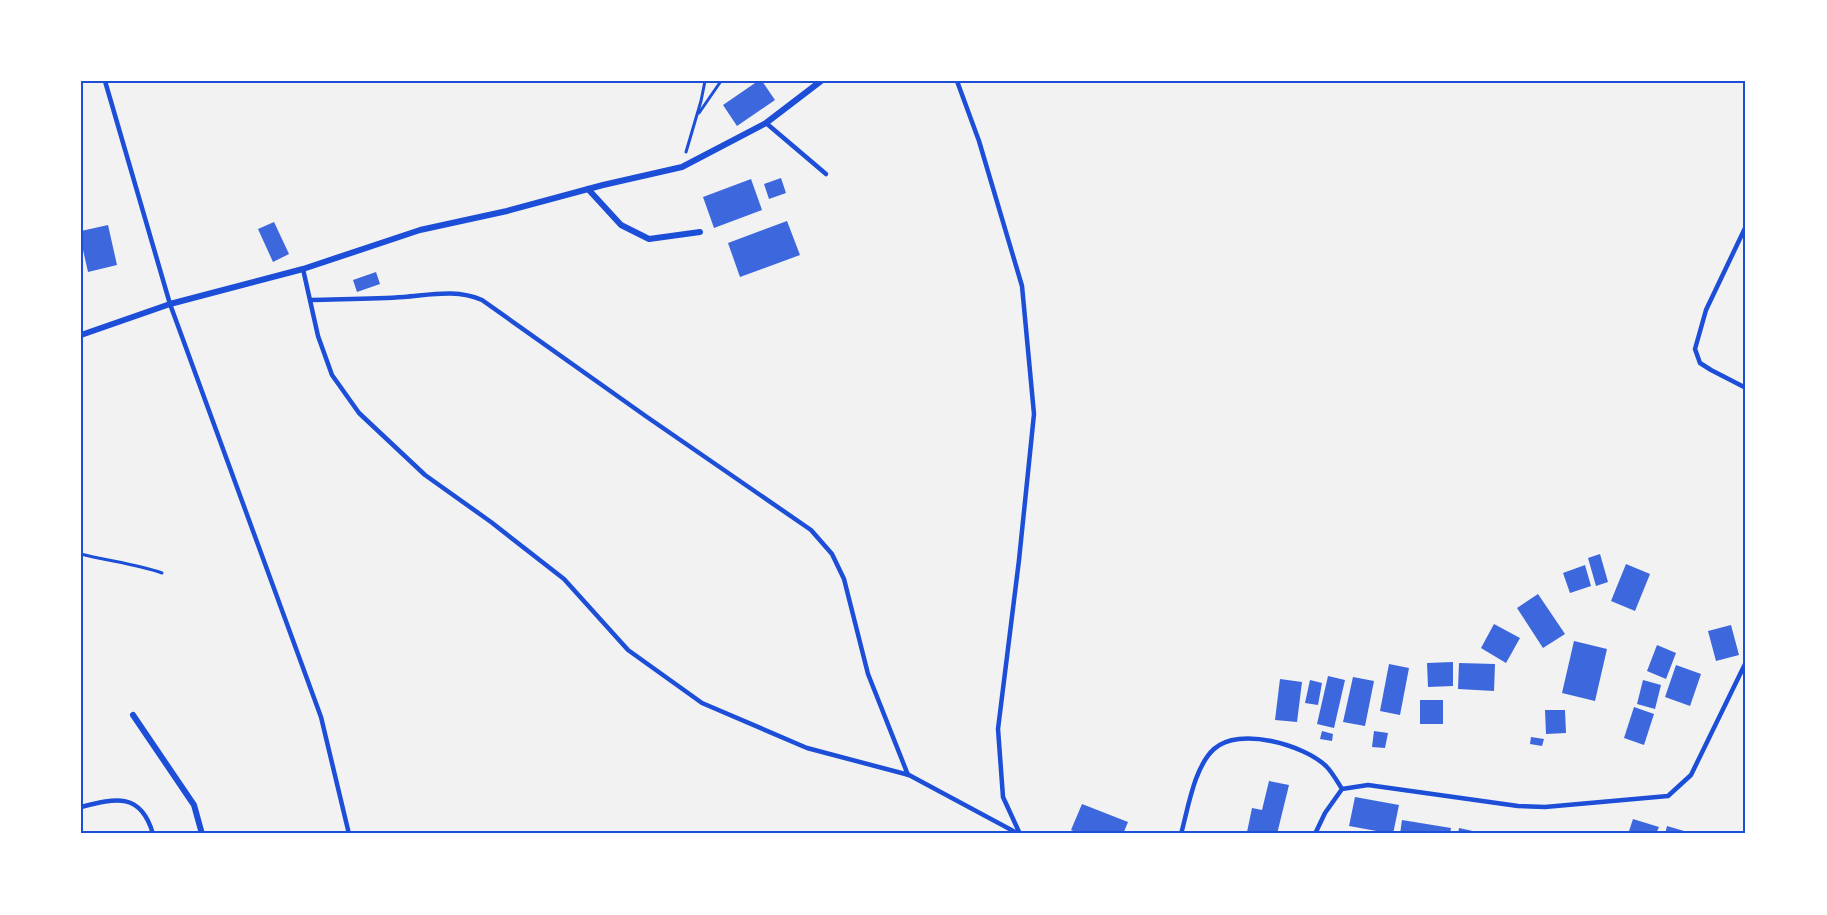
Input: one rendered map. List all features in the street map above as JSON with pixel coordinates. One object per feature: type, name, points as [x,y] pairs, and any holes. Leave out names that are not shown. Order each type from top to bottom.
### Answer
[{"type":"street","points":[[81,334],[170,304],[303,269],[420,230],[507,211],[682,167],[766,123],[821,81]]},
{"type":"street","points":[[588,189],[621,225],[649,239],[700,232]]},
{"type":"street","points":[[133,715],[194,805],[202,834]]},
{"type":"lane","points":[[105,81],[170,304],[321,717],[349,834]]},
{"type":"lane","points":[[957,81],[979,141],[1022,286],[1034,414],[998,729],[1003,797],[1020,834]]},
{"type":"lane","points":[[766,123],[826,174]]},
{"type":"lane","points":[[1746,226],[1707,310],[1695,349],[1700,363],[1746,387]]},
{"type":"lane","points":[[303,269],[318,336],[332,375],[359,413],[425,475],[491,522],[564,579],[628,650],[702,703],[807,748],[909,775],[1020,834]]},
{"type":"lane","points":[[311,300],[405,297],[446,292],[472,295],[810,530],[832,554],[844,579],[868,674],[909,775]]},
{"type":"lane","points":[[1317,833],[1325,813],[1341,789],[1368,785],[1518,806],[1545,807],[1668,795],[1692,775],[1741,677],[1746,662]]},
{"type":"lane","points":[[1181,834],[1197,778],[1205,760],[1215,747],[1233,740],[1260,738],[1307,753],[1326,766],[1341,789]]},
{"type":"lane","points":[[81,807],[107,800],[130,803],[141,809],[148,818],[153,834]]},
{"type":"path","points":[[682,167],[705,81]]},
{"type":"path","points":[[696,117],[721,81]]},
{"type":"path","points":[[81,554],[138,564],[162,573]]},
{"type":"building","points":[[758,81],[762,81],[775,100],[737,126],[723,105]]},
{"type":"building","points":[[781,178],[786,193],[769,199],[764,184]]},
{"type":"building","points":[[751,179],[762,210],[714,228],[703,197]]},
{"type":"building","points":[[787,221],[800,255],[740,277],[728,243]]},
{"type":"building","points":[[274,222],[289,254],[273,262],[258,229]]},
{"type":"building","points":[[108,225],[117,265],[88,272],[81,231]]},
{"type":"building","points":[[376,272],[380,284],[357,292],[353,280]]},
{"type":"building","points":[[1600,554],[1608,582],[1596,586],[1588,558]]},
{"type":"building","points":[[1626,564],[1650,574],[1635,611],[1611,601]]},
{"type":"building","points":[[1585,565],[1591,586],[1570,593],[1563,573]]},
{"type":"building","points":[[1538,594],[1565,634],[1543,648],[1517,608]]},
{"type":"building","points":[[1494,624],[1520,638],[1506,663],[1481,648]]},
{"type":"building","points":[[1731,625],[1739,655],[1716,661],[1708,631]]},
{"type":"building","points":[[1574,641],[1607,649],[1595,701],[1562,693]]},
{"type":"building","points":[[1657,645],[1676,653],[1666,679],[1647,671]]},
{"type":"building","points":[[1453,662],[1453,686],[1428,687],[1427,663]]},
{"type":"building","points":[[1459,663],[1495,664],[1494,691],[1458,689]]},
{"type":"building","points":[[1389,664],[1409,668],[1400,715],[1380,711]]},
{"type":"building","points":[[1676,665],[1701,674],[1690,706],[1665,697]]},
{"type":"building","points":[[1328,676],[1345,680],[1334,728],[1317,724]]},
{"type":"building","points":[[1353,677],[1374,681],[1365,726],[1343,722]]},
{"type":"building","points":[[1280,679],[1302,682],[1297,722],[1275,720]]},
{"type":"building","points":[[1310,680],[1322,683],[1318,705],[1305,703]]},
{"type":"building","points":[[1643,680],[1661,685],[1655,709],[1637,704]]},
{"type":"building","points":[[1420,700],[1443,700],[1443,724],[1420,724]]},
{"type":"building","points":[[1634,707],[1654,714],[1644,745],[1624,738]]},
{"type":"building","points":[[1545,710],[1565,710],[1566,733],[1546,734]]},
{"type":"building","points":[[1322,731],[1333,734],[1332,741],[1320,739]]},
{"type":"building","points":[[1374,731],[1388,733],[1385,748],[1372,747]]},
{"type":"building","points":[[1531,737],[1544,739],[1542,746],[1530,744]]},
{"type":"building","points":[[1269,781],[1289,785],[1277,834],[1247,832],[1252,808],[1262,810]]},
{"type":"building","points":[[1355,797],[1399,805],[1393,834],[1349,826]]},
{"type":"building","points":[[1082,804],[1128,822],[1123,834],[1080,834],[1071,830]]},
{"type":"building","points":[[1633,819],[1659,827],[1656,834],[1628,834]]},
{"type":"building","points":[[1402,820],[1451,828],[1450,834],[1400,834]]},
{"type":"building","points":[[1667,826],[1691,833],[1691,834],[1665,834]]},
{"type":"building","points":[[1459,828],[1482,833],[1482,834],[1458,834]]}]
